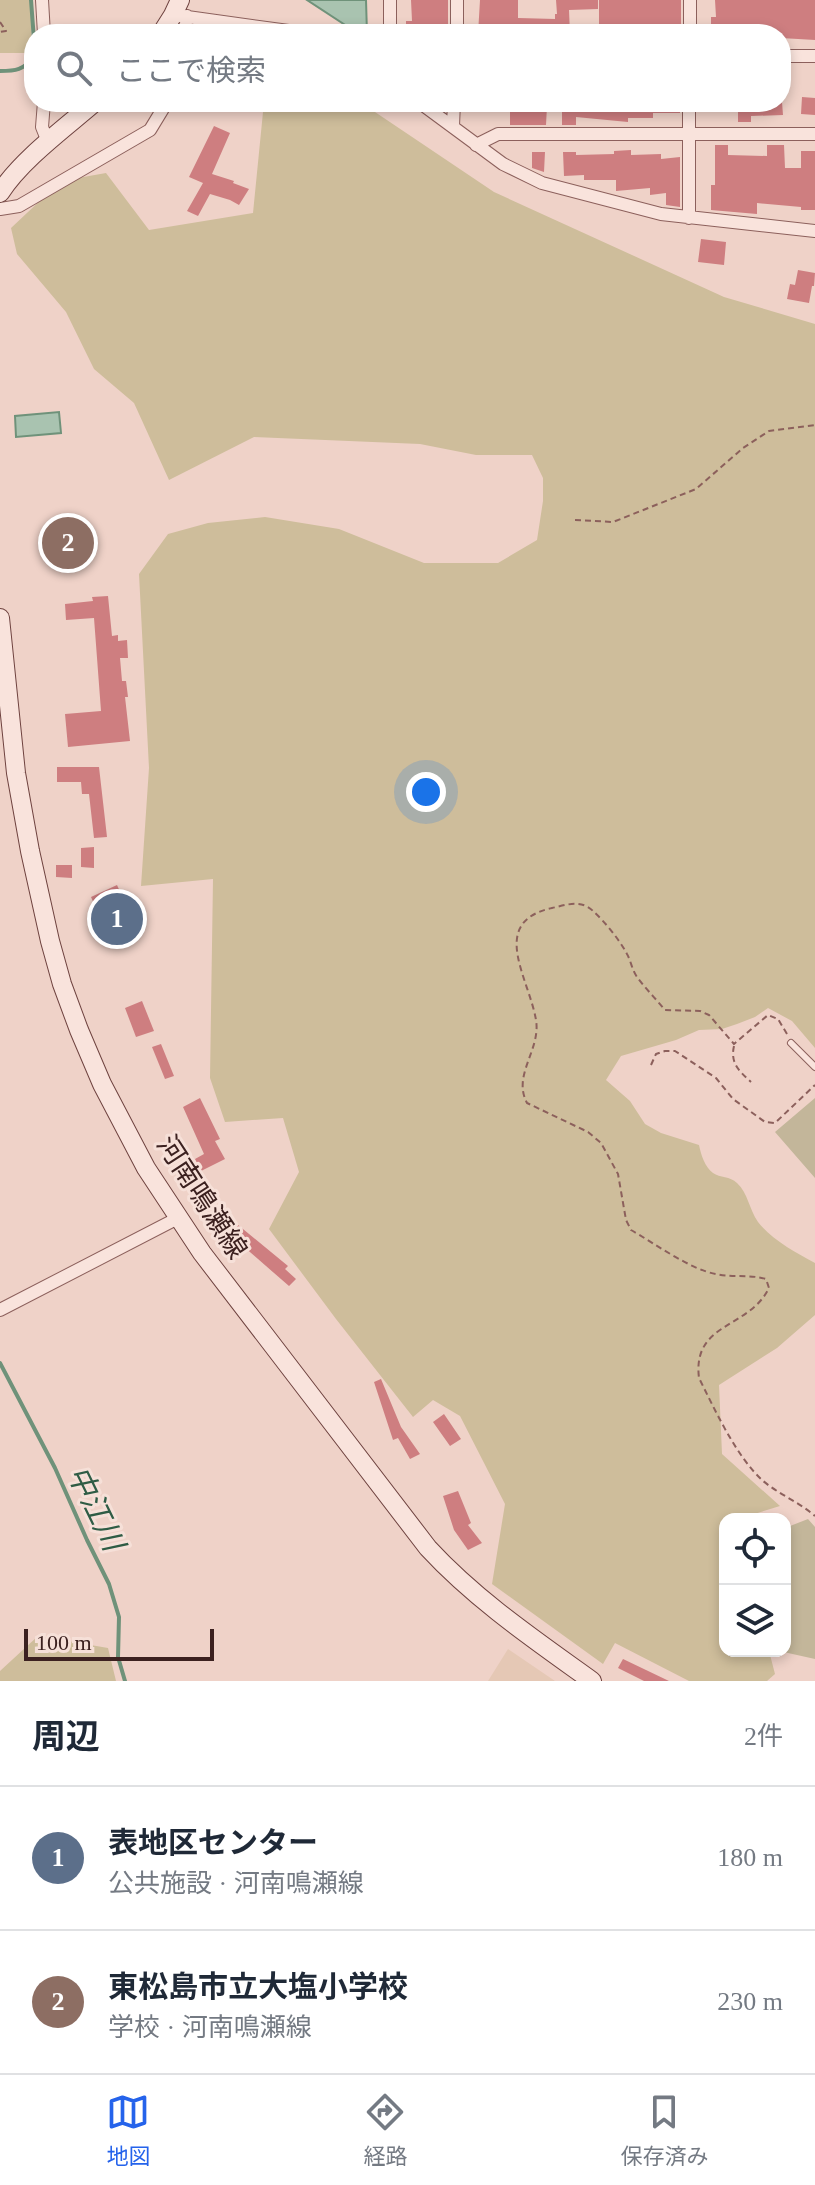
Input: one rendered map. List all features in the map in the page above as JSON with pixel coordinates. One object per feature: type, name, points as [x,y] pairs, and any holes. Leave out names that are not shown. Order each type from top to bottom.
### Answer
[{"type":"main road","points":[[0,193],[6,183],[48,142],[83,112]]},
{"type":"main road","name":"河南鳴瀬線","points":[[0,618],[8,774],[30,851],[50,941],[70,1007],[96,1070],[146,1168],[202,1253],[428,1548],[448,1570],[508,1620],[592,1681]]},
{"type":"street","points":[[42,0],[43,24]]},
{"type":"street","points":[[390,0],[390,24]]},
{"type":"street","points":[[457,0],[457,24]]},
{"type":"street","points":[[690,0],[690,24]]},
{"type":"street","points":[[180,10],[254,24]]},
{"type":"street","points":[[791,56],[815,56]]},
{"type":"street","points":[[43,112],[42,127],[48,142]]},
{"type":"street","points":[[0,209],[19,206],[150,130],[161,112]]},
{"type":"street","points":[[433,112],[503,164],[542,183],[661,214],[815,231]]},
{"type":"street","points":[[453,126],[454,112]]},
{"type":"street","points":[[689,112],[689,218]]},
{"type":"street","points":[[476,145],[498,134],[815,134]]},
{"type":"street","points":[[0,1310],[178,1218]]},
{"type":"lane","points":[[791,1043],[815,1067]]},
{"type":"path","points":[[0,22],[6,31],[0,32]]},
{"type":"path","points":[[575,520],[613,522],[696,489],[743,448],[769,431],[815,425]]},
{"type":"path","points":[[734,1044],[709,1015],[700,1011],[665,1010],[635,974],[627,953],[589,907],[575,903],[545,910],[528,917],[521,925],[514,940],[537,1024],[535,1043],[522,1081],[522,1094],[527,1103],[588,1132],[601,1143],[618,1174],[626,1220],[631,1230],[702,1270],[717,1275],[752,1275],[766,1279],[769,1288],[763,1299],[707,1340],[697,1364],[699,1378],[741,1455],[763,1480],[815,1516]]},
{"type":"path","points":[[751,1082],[735,1067],[732,1055],[734,1044],[768,1015],[778,1019],[791,1043]]},
{"type":"path","points":[[651,1065],[656,1054],[675,1051],[716,1078],[733,1099],[765,1122],[775,1123],[815,1085]]},
{"type":"shaded area","points":[[0,0],[32,0],[32,24],[24,24],[24,53],[0,53]]},
{"type":"shaded area","points":[[307,0],[366,0],[367,24],[344,24]]},
{"type":"shaded area","points":[[263,112],[375,112],[494,192],[724,297],[815,324],[815,1048],[792,1021],[768,1008],[755,1017],[722,1029],[699,1030],[621,1056],[606,1080],[630,1101],[645,1124],[661,1133],[699,1145],[710,1170],[741,1187],[755,1217],[764,1228],[784,1245],[815,1263],[815,1315],[777,1348],[719,1385],[722,1454],[780,1506],[757,1513],[719,1513],[719,1657],[771,1657],[775,1674],[767,1681],[689,1681],[615,1643],[603,1664],[492,1584],[505,1504],[460,1416],[433,1400],[413,1417],[269,1229],[299,1172],[283,1118],[225,1122],[210,1078],[213,879],[141,886],[149,768],[139,574],[168,534],[208,523],[265,517],[339,529],[424,563],[498,563],[537,540],[543,478],[532,455],[476,455],[420,444],[254,437],[169,480],[134,403],[94,369],[66,312],[17,254],[11,228],[61,181],[106,173],[149,230],[253,213]]},
{"type":"shaded area","points":[[59,412],[61,433],[16,437],[15,416]]},
{"type":"shaded area","points":[[815,1098],[815,1178],[775,1132]]},
{"type":"shaded area","points":[[808,1519],[815,1527],[815,1659],[791,1654],[791,1526]]},
{"type":"shaded area","points":[[38,1636],[108,1648],[116,1681],[0,1681],[0,1671]]},
{"type":"shaded area","points":[[508,1649],[555,1681],[488,1681]]},
{"type":"building","points":[[411,0],[448,0],[448,24],[406,24],[406,21],[412,21]]},
{"type":"building","points":[[480,0],[518,0],[518,18],[555,19],[556,0],[598,0],[598,9],[569,10],[570,24],[479,24]]},
{"type":"building","points":[[599,0],[681,0],[681,24],[599,24]]},
{"type":"building","points":[[715,0],[815,0],[815,40],[791,39],[791,24],[711,24],[711,17],[716,17]]},
{"type":"building","points":[[802,97],[815,98],[815,115],[801,114]]},
{"type":"building","points":[[510,112],[547,112],[546,125],[510,125]]},
{"type":"building","points":[[562,112],[680,112],[653,113],[653,118],[628,118],[628,122],[576,117],[576,125],[562,125]]},
{"type":"building","points":[[738,112],[783,112],[783,115],[751,116],[751,122],[738,122]]},
{"type":"building","points":[[214,126],[230,133],[212,174],[249,189],[239,205],[210,194],[198,216],[187,211],[203,183],[189,177]]},
{"type":"building","points":[[715,145],[728,145],[728,155],[767,156],[767,145],[784,145],[785,168],[801,168],[801,151],[815,151],[815,210],[757,203],[757,214],[711,210],[711,185],[715,185]]},
{"type":"building","points":[[631,150],[631,155],[661,154],[661,159],[680,157],[680,207],[666,205],[666,193],[650,195],[650,188],[616,191],[616,180],[584,180],[584,175],[564,176],[563,152],[576,152],[576,155],[614,154],[614,151]]},
{"type":"building","points":[[532,152],[545,152],[544,172],[532,168]]},
{"type":"building","points":[[701,239],[726,242],[724,265],[698,262]]},
{"type":"building","points":[[798,270],[815,273],[809,303],[787,299],[790,284],[795,285]]},
{"type":"building","points":[[108,596],[112,636],[118,635],[118,641],[127,640],[128,658],[120,658],[122,681],[126,681],[128,697],[125,697],[130,741],[68,747],[65,714],[101,711],[94,618],[66,620],[65,604]]},
{"type":"building","points":[[57,767],[99,767],[107,837],[94,838],[89,794],[82,794],[81,782],[57,782]]},
{"type":"building","points":[[94,847],[94,868],[81,867],[81,848]]},
{"type":"building","points":[[56,865],[72,865],[72,878],[56,877]]},
{"type":"building","points":[[117,885],[139,934],[113,945],[91,897]]},
{"type":"building","points":[[142,1001],[154,1031],[136,1037],[125,1008]]},
{"type":"building","points":[[161,1044],[174,1076],[165,1079],[152,1047]]},
{"type":"building","points":[[200,1098],[220,1139],[215,1141],[225,1159],[201,1171],[195,1159],[204,1154],[183,1107]]},
{"type":"building","points":[[226,1215],[288,1266],[285,1269],[296,1279],[289,1286],[217,1226]]},
{"type":"building","points":[[381,1379],[401,1427],[420,1454],[410,1459],[398,1438],[393,1440],[374,1382]]},
{"type":"building","points":[[444,1414],[461,1439],[450,1446],[433,1422]]},
{"type":"building","points":[[458,1491],[471,1523],[468,1525],[482,1543],[468,1550],[454,1530],[443,1496]]},
{"type":"building","points":[[623,1659],[669,1681],[644,1681],[618,1668]]},
{"type":"waterway","points":[[31,0],[33,24]]},
{"type":"waterway","points":[[0,71],[24,66]]},
{"type":"waterway","name":"中江川","points":[[0,1363],[55,1468],[109,1584],[119,1617],[118,1657],[125,1681]]},
{"type":"place","name":"東松島市立大塩小学校","points":[[68,543]]},
{"type":"place","name":"表地区センター","points":[[117,919]]}]
